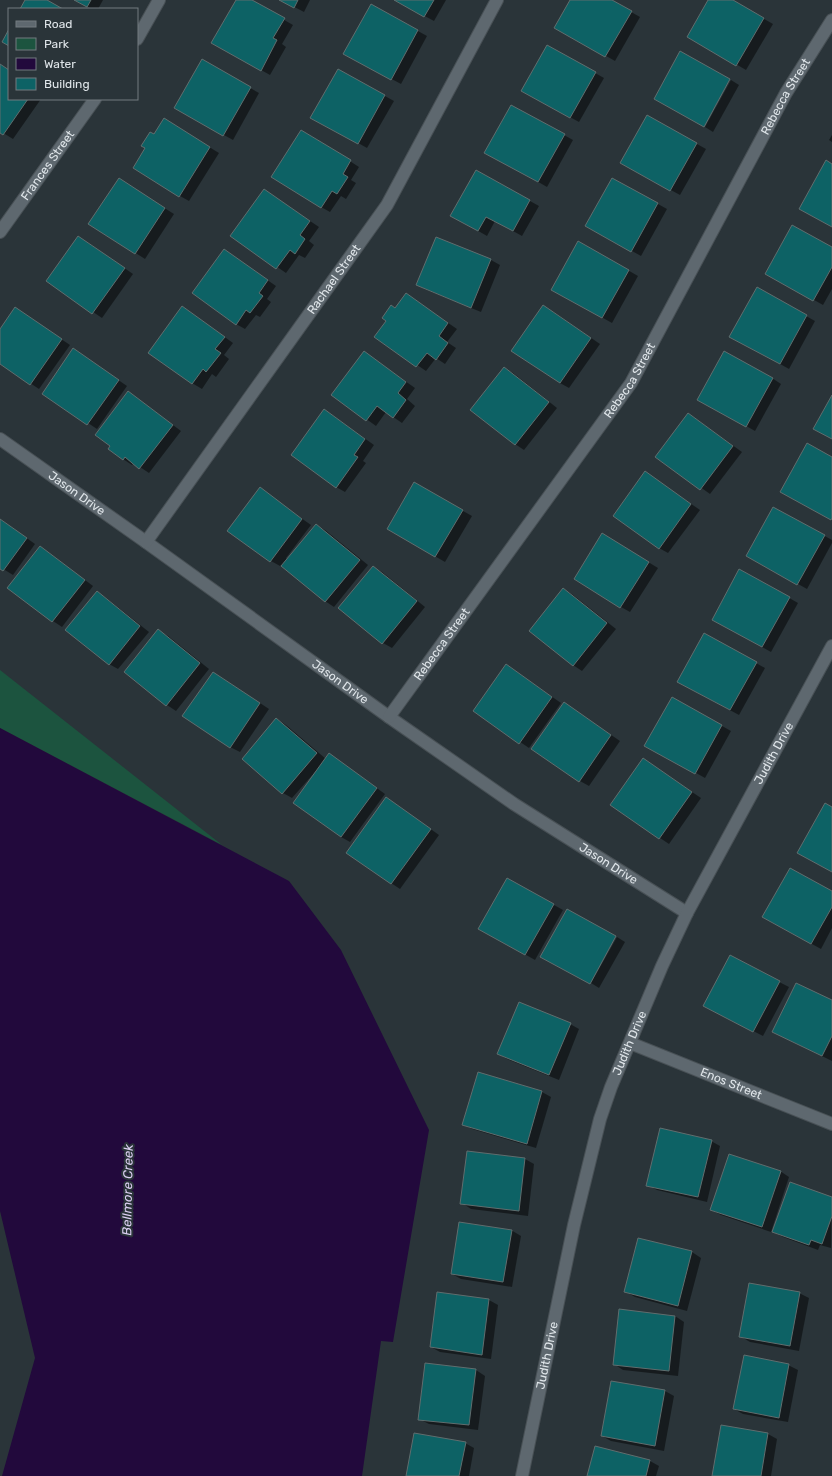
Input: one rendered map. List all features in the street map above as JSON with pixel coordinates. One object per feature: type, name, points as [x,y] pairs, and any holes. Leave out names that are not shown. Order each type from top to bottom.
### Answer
[{"type":"street","points":[[138,37],[159,0]]},
{"type":"street","name":"Rachael Street","points":[[146,542],[387,205],[497,0]]},
{"type":"street","name":"Rebecca Street","points":[[389,717],[631,383],[786,93],[832,20]]},
{"type":"street","name":"Frances Street","points":[[0,232],[93,100]]},
{"type":"street","name":"Jason Drive","points":[[0,439],[389,717],[514,804],[687,914]]},
{"type":"street","name":"Judith Drive","points":[[522,1476],[574,1225],[600,1119],[611,1087],[662,966],[687,914],[832,646]]},
{"type":"street","name":"Enos Street","points":[[630,1043],[832,1124]]},
{"type":"green space","points":[[0,670],[222,845],[0,728]]},
{"type":"water","name":"Bellmore Creek","points":[[0,728],[289,881],[341,950],[429,1130],[393,1342],[381,1341],[362,1476],[2,1476],[35,1358],[0,1211]]},
{"type":"building","points":[[25,0],[47,0],[61,8],[21,8]]},
{"type":"building","points":[[74,0],[91,0],[87,7]]},
{"type":"building","points":[[236,0],[252,0],[285,18],[273,38],[277,40],[261,71],[211,43]]},
{"type":"building","points":[[279,0],[298,0],[294,8]]},
{"type":"building","points":[[394,0],[434,0],[424,17]]},
{"type":"building","points":[[570,0],[612,0],[632,11],[605,57],[554,28]]},
{"type":"building","points":[[708,0],[733,0],[764,18],[736,66],[687,37]]},
{"type":"building","points":[[371,4],[418,30],[391,80],[343,54]]},
{"type":"building","points":[[8,31],[8,45],[2,42]]},
{"type":"building","points":[[547,45],[596,72],[570,118],[521,91]]},
{"type":"building","points":[[680,51],[730,79],[704,127],[654,99]]},
{"type":"building","points":[[202,59],[251,87],[223,136],[174,108]]},
{"type":"building","points":[[0,64],[8,69],[8,100],[27,100],[3,135],[0,133]]},
{"type":"building","points":[[338,69],[385,95],[358,144],[310,118]]},
{"type":"building","points":[[511,105],[565,134],[538,182],[484,153]]},
{"type":"building","points":[[647,115],[697,143],[670,191],[620,163]]},
{"type":"building","points":[[164,118],[210,147],[179,197],[133,168],[145,148],[141,146],[150,132],[154,134]]},
{"type":"building","points":[[301,130],[351,160],[343,174],[348,177],[337,194],[332,191],[321,208],[271,177]]},
{"type":"building","points":[[826,160],[832,164],[832,227],[799,209]]},
{"type":"building","points":[[476,170],[530,200],[513,231],[486,217],[478,231],[450,216]]},
{"type":"building","points":[[119,178],[165,208],[135,254],[88,224]]},
{"type":"building","points":[[612,178],[658,203],[631,252],[585,226]]},
{"type":"building","points":[[264,189],[310,221],[300,235],[305,239],[295,254],[290,250],[276,269],[230,236]]},
{"type":"building","points":[[792,225],[832,247],[832,267],[813,301],[765,274]]},
{"type":"building","points":[[78,236],[125,268],[92,314],[46,281]]},
{"type":"building","points":[[436,237],[491,259],[471,308],[416,285]]},
{"type":"building","points":[[578,241],[629,270],[602,318],[551,290]]},
{"type":"building","points":[[224,249],[268,280],[259,293],[263,296],[250,313],[246,310],[236,325],[192,293]]},
{"type":"building","points":[[757,287],[807,315],[780,364],[729,337]]},
{"type":"building","points":[[406,293],[448,323],[439,336],[448,343],[436,360],[427,353],[416,367],[374,337],[386,321],[382,318],[391,305],[395,308]]},
{"type":"building","points":[[543,305],[591,338],[560,383],[511,351]]},
{"type":"building","points":[[182,306],[225,337],[215,349],[221,353],[206,372],[203,369],[192,384],[148,353]]},
{"type":"building","points":[[15,307],[62,339],[30,385],[0,364],[0,329]]},
{"type":"building","points":[[73,348],[119,380],[87,425],[42,394]]},
{"type":"building","points":[[364,351],[406,382],[398,393],[406,400],[393,418],[377,406],[366,421],[331,395]]},
{"type":"building","points":[[724,351],[773,378],[746,427],[697,400]]},
{"type":"building","points":[[504,367],[549,402],[515,445],[470,410]]},
{"type":"building","points":[[128,391],[173,425],[139,469],[125,457],[123,460],[108,449],[110,446],[95,435]]},
{"type":"building","points":[[832,395],[832,439],[813,429]]},
{"type":"building","points":[[324,409],[365,439],[354,455],[358,457],[336,488],[291,455]]},
{"type":"building","points":[[688,413],[733,446],[700,490],[655,457]]},
{"type":"building","points":[[807,443],[832,457],[831,520],[780,492]]},
{"type":"building","points":[[645,471],[691,504],[659,549],[613,516]]},
{"type":"building","points":[[414,482],[463,510],[435,557],[387,529]]},
{"type":"building","points":[[260,487],[302,519],[270,562],[227,531]]},
{"type":"building","points":[[773,507],[825,535],[797,585],[746,556]]},
{"type":"building","points":[[0,519],[27,538],[3,571],[0,569]]},
{"type":"building","points":[[316,524],[360,560],[325,602],[281,566]]},
{"type":"building","points":[[602,533],[649,562],[620,608],[574,579]]},
{"type":"building","points":[[40,546],[85,580],[52,622],[7,588]]},
{"type":"building","points":[[373,566],[417,601],[382,644],[338,608]]},
{"type":"building","points":[[739,569],[790,597],[762,647],[712,620]]},
{"type":"building","points":[[563,588],[607,623],[573,666],[529,631]]},
{"type":"building","points":[[97,591],[140,626],[109,665],[65,630]]},
{"type":"building","points":[[158,629],[200,663],[166,706],[124,672]]},
{"type":"building","points":[[704,633],[757,662],[730,710],[677,682]]},
{"type":"building","points":[[506,664],[552,697],[519,744],[473,711]]},
{"type":"building","points":[[213,672],[260,703],[230,748],[182,716]]},
{"type":"building","points":[[672,697],[722,725],[695,774],[644,746]]},
{"type":"building","points":[[564,702],[611,735],[579,782],[531,749]]},
{"type":"building","points":[[276,718],[317,753],[282,794],[242,759]]},
{"type":"building","points":[[329,753],[377,788],[341,837],[293,803]]},
{"type":"building","points":[[643,758],[692,792],[659,839],[610,805]]},
{"type":"building","points":[[386,797],[431,829],[391,884],[346,853]]},
{"type":"building","points":[[825,803],[832,807],[832,872],[797,853]]},
{"type":"building","points":[[790,868],[832,891],[832,907],[811,944],[762,917]]},
{"type":"building","points":[[507,878],[554,904],[525,955],[478,929]]},
{"type":"building","points":[[567,909],[616,936],[590,984],[540,957]]},
{"type":"building","points":[[730,955],[780,981],[753,1032],[703,1006]]},
{"type":"building","points":[[796,983],[832,1000],[832,1036],[822,1056],[772,1032]]},
{"type":"building","points":[[519,1002],[571,1023],[549,1075],[497,1054]]},
{"type":"building","points":[[478,1072],[542,1091],[527,1144],[462,1125]]},
{"type":"building","points":[[660,1128],[712,1140],[698,1197],[646,1186]]},
{"type":"building","points":[[467,1151],[525,1158],[519,1211],[460,1204]]},
{"type":"building","points":[[729,1154],[781,1171],[762,1227],[710,1210]]},
{"type":"building","points":[[790,1182],[832,1197],[832,1216],[822,1244],[811,1240],[809,1245],[772,1232]]},
{"type":"building","points":[[459,1222],[512,1230],[503,1282],[451,1274]]},
{"type":"building","points":[[638,1238],[692,1251],[678,1306],[624,1292]]},
{"type":"building","points":[[749,1283],[800,1292],[790,1346],[739,1337]]},
{"type":"building","points":[[437,1292],[489,1299],[482,1355],[430,1347]]},
{"type":"building","points":[[619,1309],[675,1316],[669,1371],[613,1365]]},
{"type":"building","points":[[744,1355],[789,1364],[779,1418],[733,1409]]},
{"type":"building","points":[[425,1363],[476,1369],[469,1425],[418,1420]]},
{"type":"building","points":[[611,1381],[665,1390],[655,1446],[601,1436]]},
{"type":"building","points":[[721,1425],[768,1433],[761,1476],[712,1476]]},
{"type":"building","points":[[414,1433],[466,1442],[459,1476],[406,1476]]},
{"type":"building","points":[[595,1446],[650,1460],[646,1476],[587,1476]]}]
